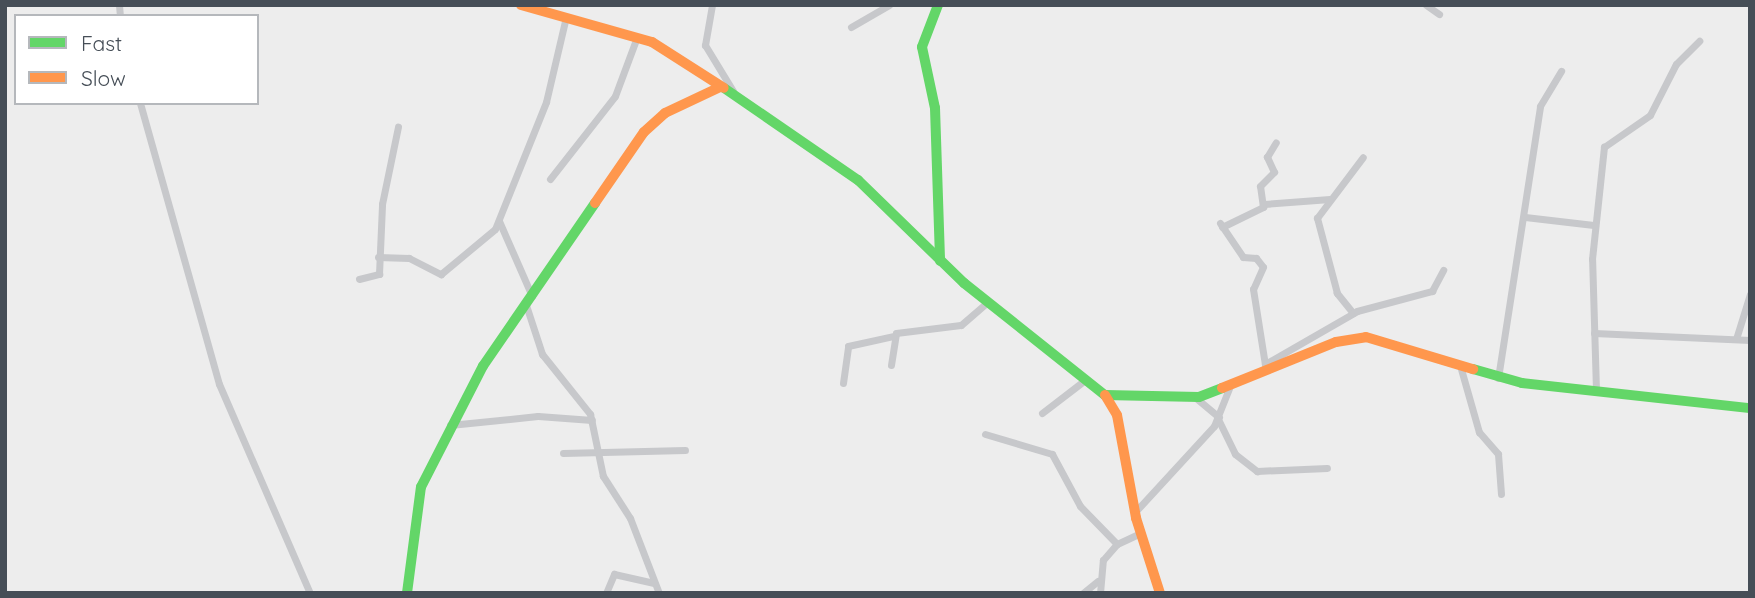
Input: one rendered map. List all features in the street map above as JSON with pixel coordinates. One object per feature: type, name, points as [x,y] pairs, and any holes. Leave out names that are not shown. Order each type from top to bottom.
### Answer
[{"type":"street","points":[[520,5],[637,37],[675,53],[720,87],[858,180],[940,261],[987,302],[1105,395],[1120,428],[1135,512],[1160,593]]},
{"type":"street","points":[[712,5],[707,51],[737,97]]},
{"type":"street","points":[[851,27],[889,5]]},
{"type":"street","points":[[938,5],[922,47],[935,108],[940,261]]},
{"type":"street","points":[[1426,5],[1439,14]]},
{"type":"street","points":[[378,257],[409,258],[441,274],[484,242],[499,221],[546,102],[566,17]]},
{"type":"street","points":[[550,179],[615,96],[637,37]]},
{"type":"street","points":[[1596,390],[1594,225],[1605,146],[1634,132],[1650,116],[1676,64],[1699,41]]},
{"type":"street","points":[[1499,378],[1540,106],[1561,71]]},
{"type":"street","points":[[407,593],[421,487],[450,425],[529,301],[644,132],[665,113],[720,87]]},
{"type":"street","points":[[141,105],[219,384],[310,593]]},
{"type":"street","points":[[359,279],[378,276],[378,257],[398,127]]},
{"type":"street","points":[[1264,204],[1260,186],[1274,173],[1266,158],[1276,142]]},
{"type":"street","points":[[1353,313],[1337,293],[1318,227],[1330,199],[1363,157]]},
{"type":"street","points":[[1265,367],[1253,289],[1263,267],[1243,257],[1221,225],[1264,204],[1330,199]]},
{"type":"street","points":[[1525,217],[1594,225]]},
{"type":"street","points":[[499,221],[529,301],[542,354],[592,419],[598,456],[659,593]]},
{"type":"street","points":[[1105,395],[1196,398],[1230,386],[1353,313],[1432,291],[1443,270]]},
{"type":"street","points":[[1735,339],[1750,294]]},
{"type":"street","points":[[843,383],[848,346],[961,325],[987,302]]},
{"type":"street","points":[[1594,333],[1750,340]]},
{"type":"street","points":[[891,365],[893,336]]},
{"type":"street","points":[[1265,367],[1366,337],[1461,369],[1499,378],[1750,408]]},
{"type":"street","points":[[1461,369],[1479,432],[1498,454],[1500,494]]},
{"type":"street","points":[[1042,413],[1085,380]]},
{"type":"street","points":[[1135,512],[1219,418],[1230,386]]},
{"type":"street","points":[[1196,398],[1219,418],[1235,454],[1256,471],[1327,468]]},
{"type":"street","points":[[450,425],[538,416],[592,419]]},
{"type":"street","points":[[985,434],[1052,454],[1080,506],[1117,544]]},
{"type":"street","points":[[563,453],[598,456],[635,448],[685,450]]},
{"type":"street","points":[[1083,593],[1098,581],[1117,544],[1141,533]]},
{"type":"street","points":[[606,593],[614,574],[655,583]]},
{"type":"street","points":[[1098,581],[1100,593]]},
{"type":"traffic: fast","points":[[938,5],[922,47],[935,108],[940,261]]},
{"type":"traffic: fast","points":[[724,88],[858,180],[964,283],[1105,395],[1199,397],[1222,388]]},
{"type":"traffic: fast","points":[[407,593],[421,487],[483,366],[595,203]]},
{"type":"traffic: fast","points":[[1473,369],[1522,383],[1750,408]]},
{"type":"traffic: slow","points":[[521,5],[652,42],[724,88]]},
{"type":"traffic: slow","points":[[595,203],[644,132],[665,113],[720,87]]},
{"type":"traffic: slow","points":[[1222,388],[1336,342],[1366,337],[1473,369]]},
{"type":"traffic: slow","points":[[1105,395],[1117,415],[1136,518],[1160,593]]}]
